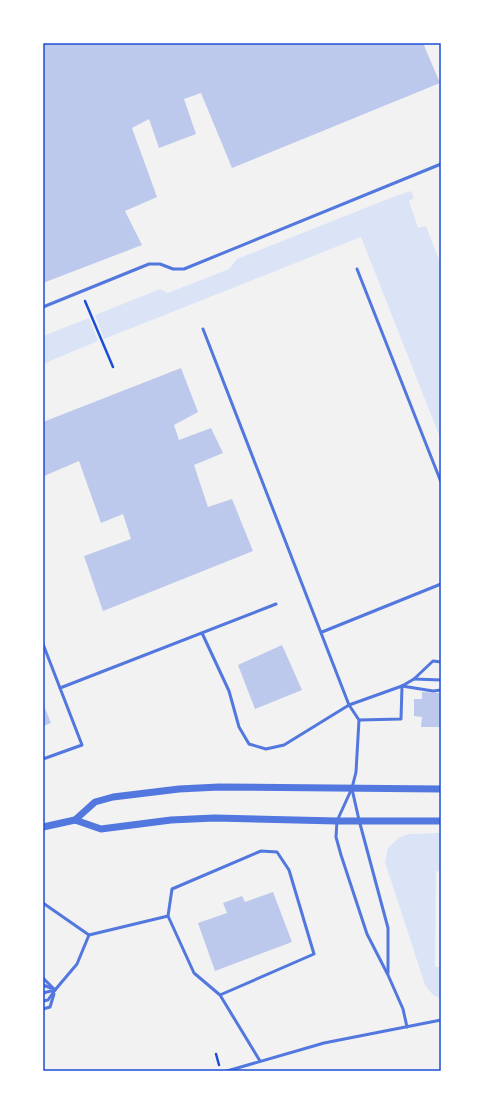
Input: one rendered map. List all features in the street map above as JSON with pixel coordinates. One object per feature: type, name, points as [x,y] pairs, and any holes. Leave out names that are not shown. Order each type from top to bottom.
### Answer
[{"type":"street","points":[[43,828],[76,820],[95,802],[113,797],[146,792],[219,787],[441,789]]},
{"type":"street","points":[[76,820],[101,829],[165,820],[207,818],[337,821],[441,821]]},
{"type":"lane","points":[[43,307],[149,264],[160,264],[173,269],[184,268],[441,164]]},
{"type":"lane","points":[[356,269],[441,482]]},
{"type":"lane","points":[[204,329],[349,705],[359,720],[356,772],[352,788],[337,821],[336,837],[367,934],[403,1009],[407,1027]]},
{"type":"lane","points":[[322,632],[441,584]]},
{"type":"lane","points":[[60,688],[276,604]]},
{"type":"lane","points":[[202,634],[229,691],[239,727],[249,744],[266,749],[284,745],[349,705],[402,686],[414,679],[433,661],[441,662]]},
{"type":"lane","points":[[43,644],[82,745],[43,760]]},
{"type":"lane","points":[[414,679],[441,680]]},
{"type":"lane","points":[[402,686],[433,691],[441,690]]},
{"type":"lane","points":[[359,720],[401,719],[402,686]]},
{"type":"lane","points":[[352,788],[388,928],[388,975]]},
{"type":"lane","points":[[220,996],[314,954],[289,870],[277,852],[261,851],[172,889],[168,916],[194,973],[220,996],[260,1062]]},
{"type":"lane","points":[[43,903],[89,935],[168,916]]},
{"type":"lane","points":[[43,1001],[48,1000],[77,964],[89,935]]},
{"type":"lane","points":[[43,978],[55,990]]},
{"type":"lane","points":[[43,985],[55,990]]},
{"type":"lane","points":[[43,993],[55,990]]},
{"type":"lane","points":[[43,1009],[50,1007],[55,990]]},
{"type":"lane","points":[[227,1071],[324,1043],[441,1020]]},
{"type":"path","points":[[81,292],[113,367]]},
{"type":"path","points":[[216,1054],[220,1071]]},
{"type":"shaded area","points":[[411,191],[414,198],[409,201],[418,228],[426,226],[441,265],[441,440],[361,237],[104,339],[95,315],[160,289],[168,293],[229,269],[237,259]]},
{"type":"shaded area","points":[[89,318],[98,341],[43,364],[43,336]]},
{"type":"shaded area","points":[[441,833],[441,872],[436,871],[435,967],[441,967],[441,999],[433,995],[425,985],[385,862],[388,848],[400,837],[409,834]]},
{"type":"building","points":[[43,43],[423,43],[440,83],[232,168],[201,93],[184,99],[196,134],[159,148],[149,119],[132,128],[157,197],[125,211],[142,245],[43,283]]},
{"type":"building","points":[[181,368],[198,412],[174,425],[179,440],[211,428],[223,453],[194,465],[208,507],[232,499],[253,551],[103,611],[84,556],[131,539],[123,514],[101,523],[79,461],[44,476],[43,422]]},
{"type":"building","points":[[282,645],[302,690],[255,709],[238,665]]},
{"type":"building","points":[[422,692],[441,693],[441,727],[421,727],[422,717],[414,716],[414,699],[422,699]]},
{"type":"building","points":[[43,703],[51,723],[43,726]]},
{"type":"building","points":[[273,892],[292,942],[215,971],[198,923],[227,913],[223,903],[242,896],[245,902]]}]
